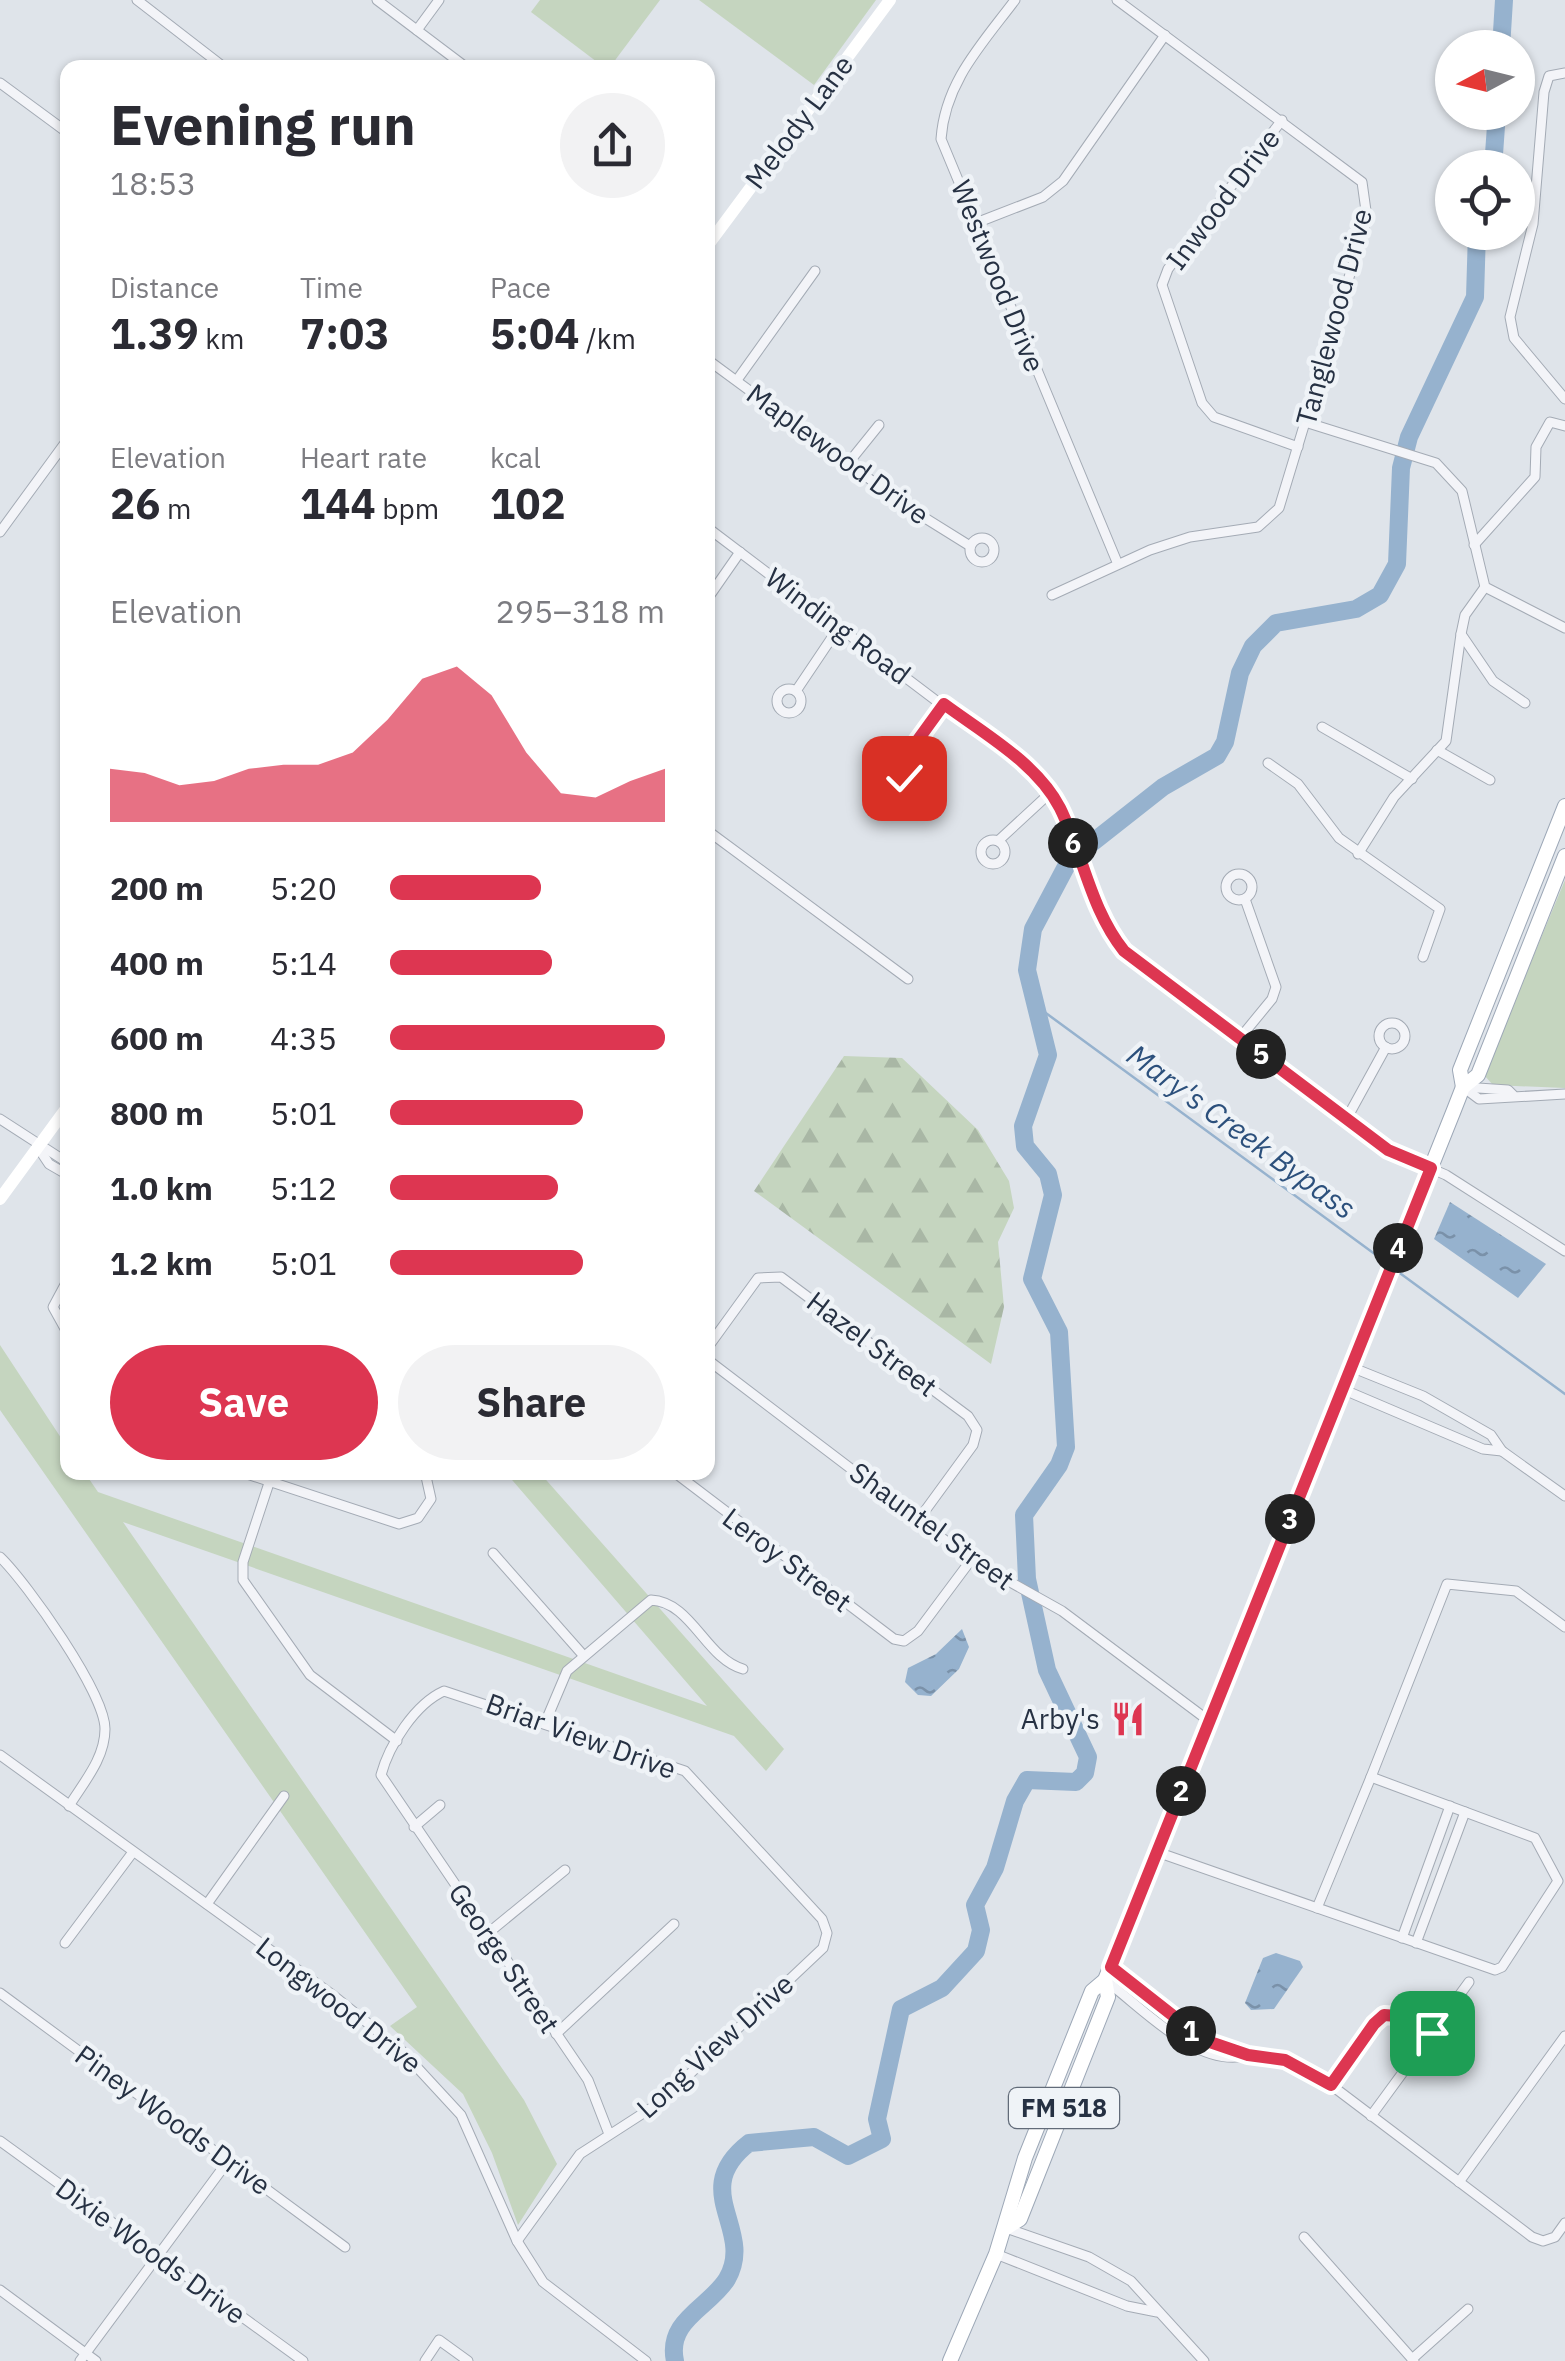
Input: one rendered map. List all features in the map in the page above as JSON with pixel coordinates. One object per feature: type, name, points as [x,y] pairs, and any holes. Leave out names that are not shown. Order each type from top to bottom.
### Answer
[{"type":"main road","name":"FM 518","points":[[1463,1087],[1460,1070],[1565,806]]},
{"type":"main road","name":"FM 518","points":[[950,2361],[996,2254],[1006,2228],[1006,2213],[1092,1992],[1108,1974],[1463,1087],[1478,1075],[1565,856]]},
{"type":"main road","name":"FM 518","points":[[1006,2228],[1020,2219],[1108,1997],[1108,1974]]},
{"type":"main road","points":[[1050,2143],[1052,2115],[1073,2060],[1068,2051]]},
{"type":"street","points":[[137,0],[215,60]]},
{"type":"street","points":[[377,0],[456,60]]},
{"type":"street","points":[[417,30],[439,0]]},
{"type":"street","name":"Melody Lane","points":[[715,235],[890,0]]},
{"type":"street","name":"Westwood Drive","points":[[1016,0],[952,84],[943,113],[941,139],[1117,562]]},
{"type":"street","name":"Tanglewood Drive","points":[[1052,595],[1117,562],[1190,538],[1258,527],[1279,508],[1367,218],[1368,201],[1362,182],[1116,0]]},
{"type":"street","points":[[976,224],[1043,196],[1062,181],[1165,35]]},
{"type":"street","points":[[1565,73],[1549,76],[1544,92],[1532,224],[1510,316],[1514,338],[1565,399]]},
{"type":"street","points":[[0,83],[60,127]]},
{"type":"street","name":"Inwood Drive","points":[[1282,120],[1168,268],[1162,285],[1202,403],[1214,417],[1298,447]]},
{"type":"street","points":[[737,380],[816,271]]},
{"type":"street","name":"Maplewood Drive","points":[[715,365],[850,460],[909,508],[970,546]]},
{"type":"street","points":[[1305,422],[1436,464],[1462,491],[1485,587],[1565,628]]},
{"type":"street","points":[[1474,545],[1535,476],[1536,447],[1550,422],[1565,426]]},
{"type":"street","points":[[850,460],[878,425]]},
{"type":"street","points":[[0,532],[60,450]]},
{"type":"street","name":"Winding Road","points":[[715,533],[1017,759],[1050,794],[1071,836],[1096,908],[1124,951],[1388,1150],[1484,1196],[1565,1251]]},
{"type":"street","points":[[715,588],[740,552]]},
{"type":"street","points":[[1358,854],[1394,796],[1446,741],[1465,615],[1485,587]]},
{"type":"street","points":[[796,691],[839,626]]},
{"type":"street","points":[[1461,634],[1492,681],[1525,704]]},
{"type":"street","points":[[899,766],[944,704]]},
{"type":"street","points":[[1322,727],[1412,779]]},
{"type":"street","points":[[1437,750],[1490,780]]},
{"type":"street","points":[[1268,764],[1298,784],[1312,808],[1358,854],[1440,908],[1423,957]]},
{"type":"street","points":[[998,841],[1050,794]]},
{"type":"street","points":[[715,836],[908,979]]},
{"type":"street","points":[[1240,1038],[1272,999],[1276,987],[1245,898]]},
{"type":"street","points":[[1347,1118],[1386,1048]]},
{"type":"street","points":[[1463,1087],[1479,1099],[1565,1094]]},
{"type":"street","points":[[0,1199],[60,1117]]},
{"type":"street","points":[[0,1119],[60,1158]]},
{"type":"street","points":[[38,1146],[49,1164],[60,1170]]},
{"type":"street","name":"Hazel Street","points":[[715,1337],[758,1278],[781,1277],[968,1416],[977,1430],[973,1446],[919,1519]]},
{"type":"street","points":[[60,1293],[53,1307],[60,1320]]},
{"type":"street","name":"Shauntel Street","points":[[715,1365],[972,1560],[1015,1588],[1042,1598],[1210,1721]]},
{"type":"street","points":[[1351,1367],[1423,1396],[1491,1435],[1502,1451],[1565,1496]]},
{"type":"street","points":[[1342,1390],[1484,1449],[1502,1451]]},
{"type":"street","points":[[261,1480],[388,1523],[411,1521],[424,1512],[431,1490],[428,1480]]},
{"type":"street","name":"Leroy Street","points":[[684,1480],[886,1634],[904,1641],[918,1631],[972,1560]]},
{"type":"street","points":[[269,1483],[243,1562],[243,1580],[310,1675],[397,1741]]},
{"type":"street","points":[[493,1553],[583,1656]]},
{"type":"street","points":[[0,1557],[80,1668],[102,1709],[105,1726],[97,1762],[69,1806]]},
{"type":"street","points":[[1317,1908],[1447,1584],[1516,1591],[1565,1626]]},
{"type":"street","points":[[545,1723],[560,1681],[640,1605],[663,1601],[673,1605],[721,1660],[744,1670]]},
{"type":"street","name":"Briar View Drive","points":[[388,1787],[381,1776],[397,1741],[428,1698],[444,1691],[545,1723],[685,1772],[822,1919],[827,1932]]},
{"type":"street","name":"Longwood Drive","points":[[0,1754],[376,2028],[448,2096],[479,2148],[517,2242],[543,2282],[646,2361]]},
{"type":"street","points":[[1157,1852],[1495,1970],[1502,1967],[1561,1879],[1535,1838],[1371,1777]]},
{"type":"street","name":"George Street","points":[[388,1787],[588,2080],[609,2134]]},
{"type":"street","points":[[207,1904],[284,1796]]},
{"type":"street","points":[[414,1827],[440,1805]]},
{"type":"street","points":[[1402,1938],[1450,1806]]},
{"type":"street","points":[[1416,1943],[1465,1812]]},
{"type":"street","points":[[65,1943],[134,1852]]},
{"type":"street","points":[[488,1934],[565,1870]]},
{"type":"street","points":[[556,2034],[674,1924]]},
{"type":"street","name":"Long View Drive","points":[[517,2242],[568,2166],[659,2103],[823,1948],[827,1932]]},
{"type":"street","points":[[1108,1974],[1204,2053],[1226,2060],[1248,2055],[1285,2060],[1331,2085],[1542,2242],[1555,2237],[1565,2223]]},
{"type":"street","points":[[1371,2116],[1469,1982]]},
{"type":"street","name":"Piney Woods Drive","points":[[0,1992],[345,2247]]},
{"type":"street","points":[[1331,2085],[1384,2015],[1397,2016],[1432,2033]]},
{"type":"street","points":[[1459,2182],[1565,2036]]},
{"type":"street","name":"Dixie Woods Drive","points":[[0,2141],[303,2361]]},
{"type":"street","points":[[83,2357],[228,2161]]},
{"type":"street","points":[[1006,2228],[1089,2257],[1131,2281],[1204,2361]]},
{"type":"street","points":[[1304,2237],[1413,2360],[1468,2309]]},
{"type":"street","points":[[996,2254],[1127,2306],[1158,2312]]},
{"type":"street","points":[[0,2290],[83,2357],[96,2361]]},
{"type":"street","points":[[425,2361],[440,2340],[468,2361]]},
{"type":"green space","points":[[540,0],[660,0],[615,60],[594,60],[531,12]]},
{"type":"green space","points":[[699,0],[876,0],[814,85]]},
{"type":"green space","points":[[1565,880],[1565,1088],[1493,1085],[1484,1075]]},
{"type":"green space","points":[[844,1056],[902,1058],[978,1130],[1009,1181],[1014,1208],[998,1242],[1004,1307],[991,1364],[754,1191]]},
{"type":"green space","points":[[0,1345],[60,1436],[60,1480],[90,1480],[98,1492],[707,1706],[512,1480],[546,1480],[784,1749],[766,1771],[734,1736],[123,1522],[524,2100],[557,2164],[518,2225],[492,2153],[463,2094],[390,2026],[417,2007],[0,1410]]},
{"type":"water","points":[[1450,1202],[1546,1264],[1518,1298],[1434,1239]]},
{"type":"water","points":[[962,1629],[969,1647],[959,1669],[931,1696],[918,1695],[905,1682],[908,1668],[936,1654]]},
{"type":"water","points":[[1276,1953],[1300,1961],[1303,1967],[1274,2009],[1251,2010],[1245,2003],[1263,1958]]},
{"type":"waterway","points":[[1502,30],[1504,0]]},
{"type":"waterway","points":[[1494,150],[1496,130]]},
{"type":"waterway","points":[[675,2361],[674,2347],[683,2324],[720,2289],[734,2261],[734,2243],[722,2194],[723,2177],[731,2161],[749,2143],[814,2137],[848,2156],[882,2139],[877,2119],[901,2009],[942,1988],[976,1951],[981,1930],[975,1905],[995,1868],[1015,1801],[1027,1780],[1076,1782],[1085,1773],[1088,1757],[1047,1670],[1027,1579],[1024,1515],[1059,1465],[1066,1447],[1059,1332],[1032,1279],[1053,1195],[1048,1174],[1025,1146],[1023,1126],[1048,1055],[1027,970],[1033,929],[1069,861],[1163,787],[1217,756],[1225,742],[1240,673],[1253,646],[1276,623],[1356,609],[1380,595],[1397,564],[1401,468],[1409,437],[1475,297],[1476,250]]},
{"type":"waterway","name":"Mary's Creek Bypass","points":[[1039,1008],[1387,1263]]},
{"type":"waterway","name":"Mary's Creek Bypass","points":[[1397,1271],[1565,1394]]},
{"type":"place","name":"Arby's","points":[[1128,1719]]},
{"type":"route","points":[[904,778],[899,766],[944,704],[1017,759],[1058,806],[1096,908],[1124,951],[1388,1150],[1431,1168],[1111,1967],[1204,2040],[1248,2055],[1285,2060],[1331,2085],[1384,2015],[1397,2016],[1432,2033]]}]
